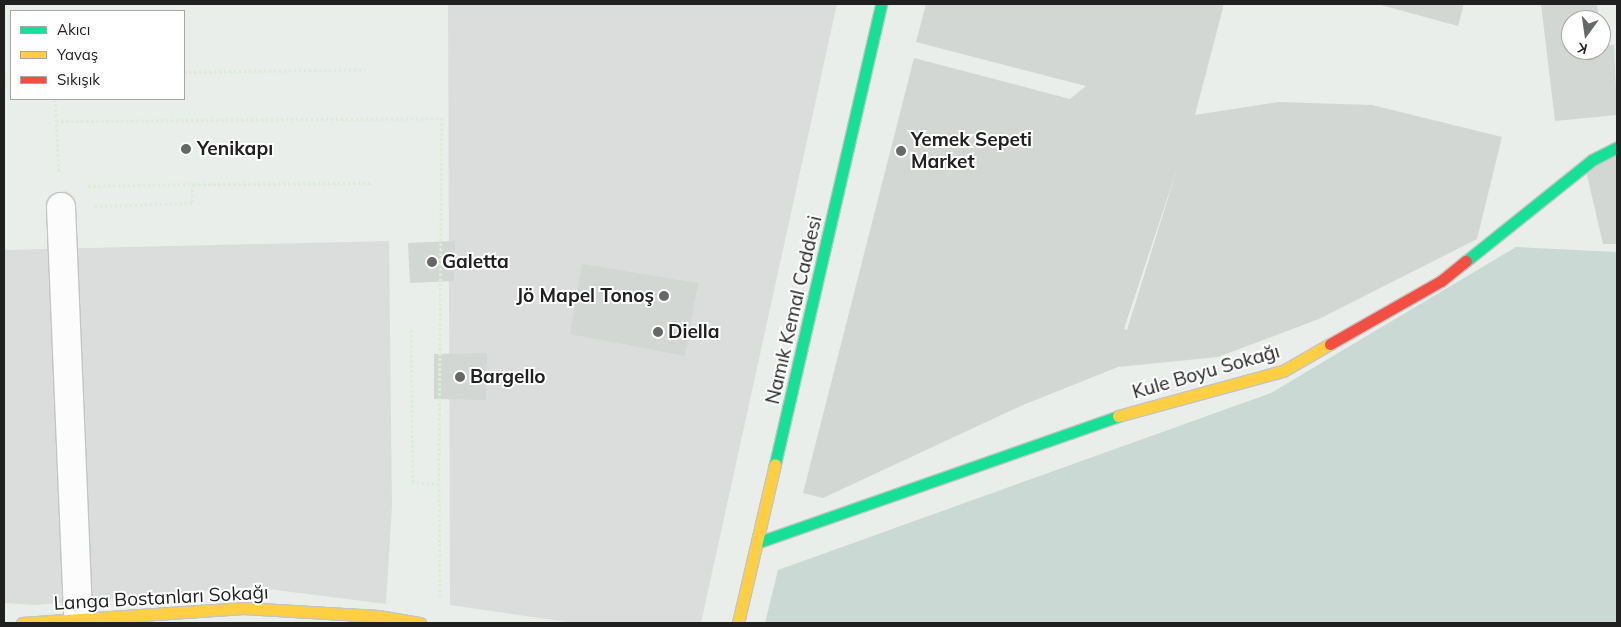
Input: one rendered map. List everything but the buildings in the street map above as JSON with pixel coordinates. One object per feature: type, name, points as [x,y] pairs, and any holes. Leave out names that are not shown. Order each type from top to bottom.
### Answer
[{"type":"street","name":"Namık Kemal Caddesi","points":[[738,623],[759,542],[881,4]]},
{"type":"street","name":"Kule Boyu Sokağı","points":[[759,542],[1126,413],[1283,371],[1441,281],[1592,160],[1617,147]]},
{"type":"street","points":[[61,208],[78,617]]},
{"type":"street","name":"Langa Bostanları Sokağı","points":[[22,623],[78,617],[243,608],[378,616],[420,623]]},
{"type":"path","points":[[185,72],[364,69]]},
{"type":"path","points":[[55,100],[61,208],[192,203],[193,184]]},
{"type":"path","points":[[56,121],[442,118],[440,603]]},
{"type":"path","points":[[83,186],[371,182]]},
{"type":"path","points":[[411,328],[413,482],[439,484]]},
{"type":"shaded area","points":[[448,4],[837,4],[701,623],[574,623],[450,605]]},
{"type":"shaded area","points":[[389,241],[392,505],[386,604],[253,587],[35,605],[4,603],[4,250]]},
{"type":"shaded area","points":[[1516,247],[1617,252],[1617,623],[765,623],[778,570],[1271,393]]},
{"type":"traffic: fast","points":[[775,464],[881,4]]},
{"type":"traffic: fast","points":[[1466,261],[1592,160],[1617,147]]},
{"type":"traffic: fast","points":[[759,542],[1118,416]]},
{"type":"traffic: slow","points":[[1118,416],[1283,371],[1330,344]]},
{"type":"traffic: slow","points":[[738,623],[775,464]]},
{"type":"traffic: slow","points":[[22,623],[243,608],[378,616],[420,623]]},
{"type":"traffic: jam","points":[[1330,344],[1441,281],[1466,261]]},
{"type":"place","name":"Yenikapı","points":[[186,149]]},
{"type":"place","name":"Yemek Sepeti Market","points":[[901,151]]},
{"type":"place","name":"Galetta","points":[[432,262]]},
{"type":"place","name":"Jö Mapel Tonoş","points":[[664,296]]},
{"type":"place","name":"Diella","points":[[658,332]]},
{"type":"place","name":"Bargello","points":[[460,377]]}]
